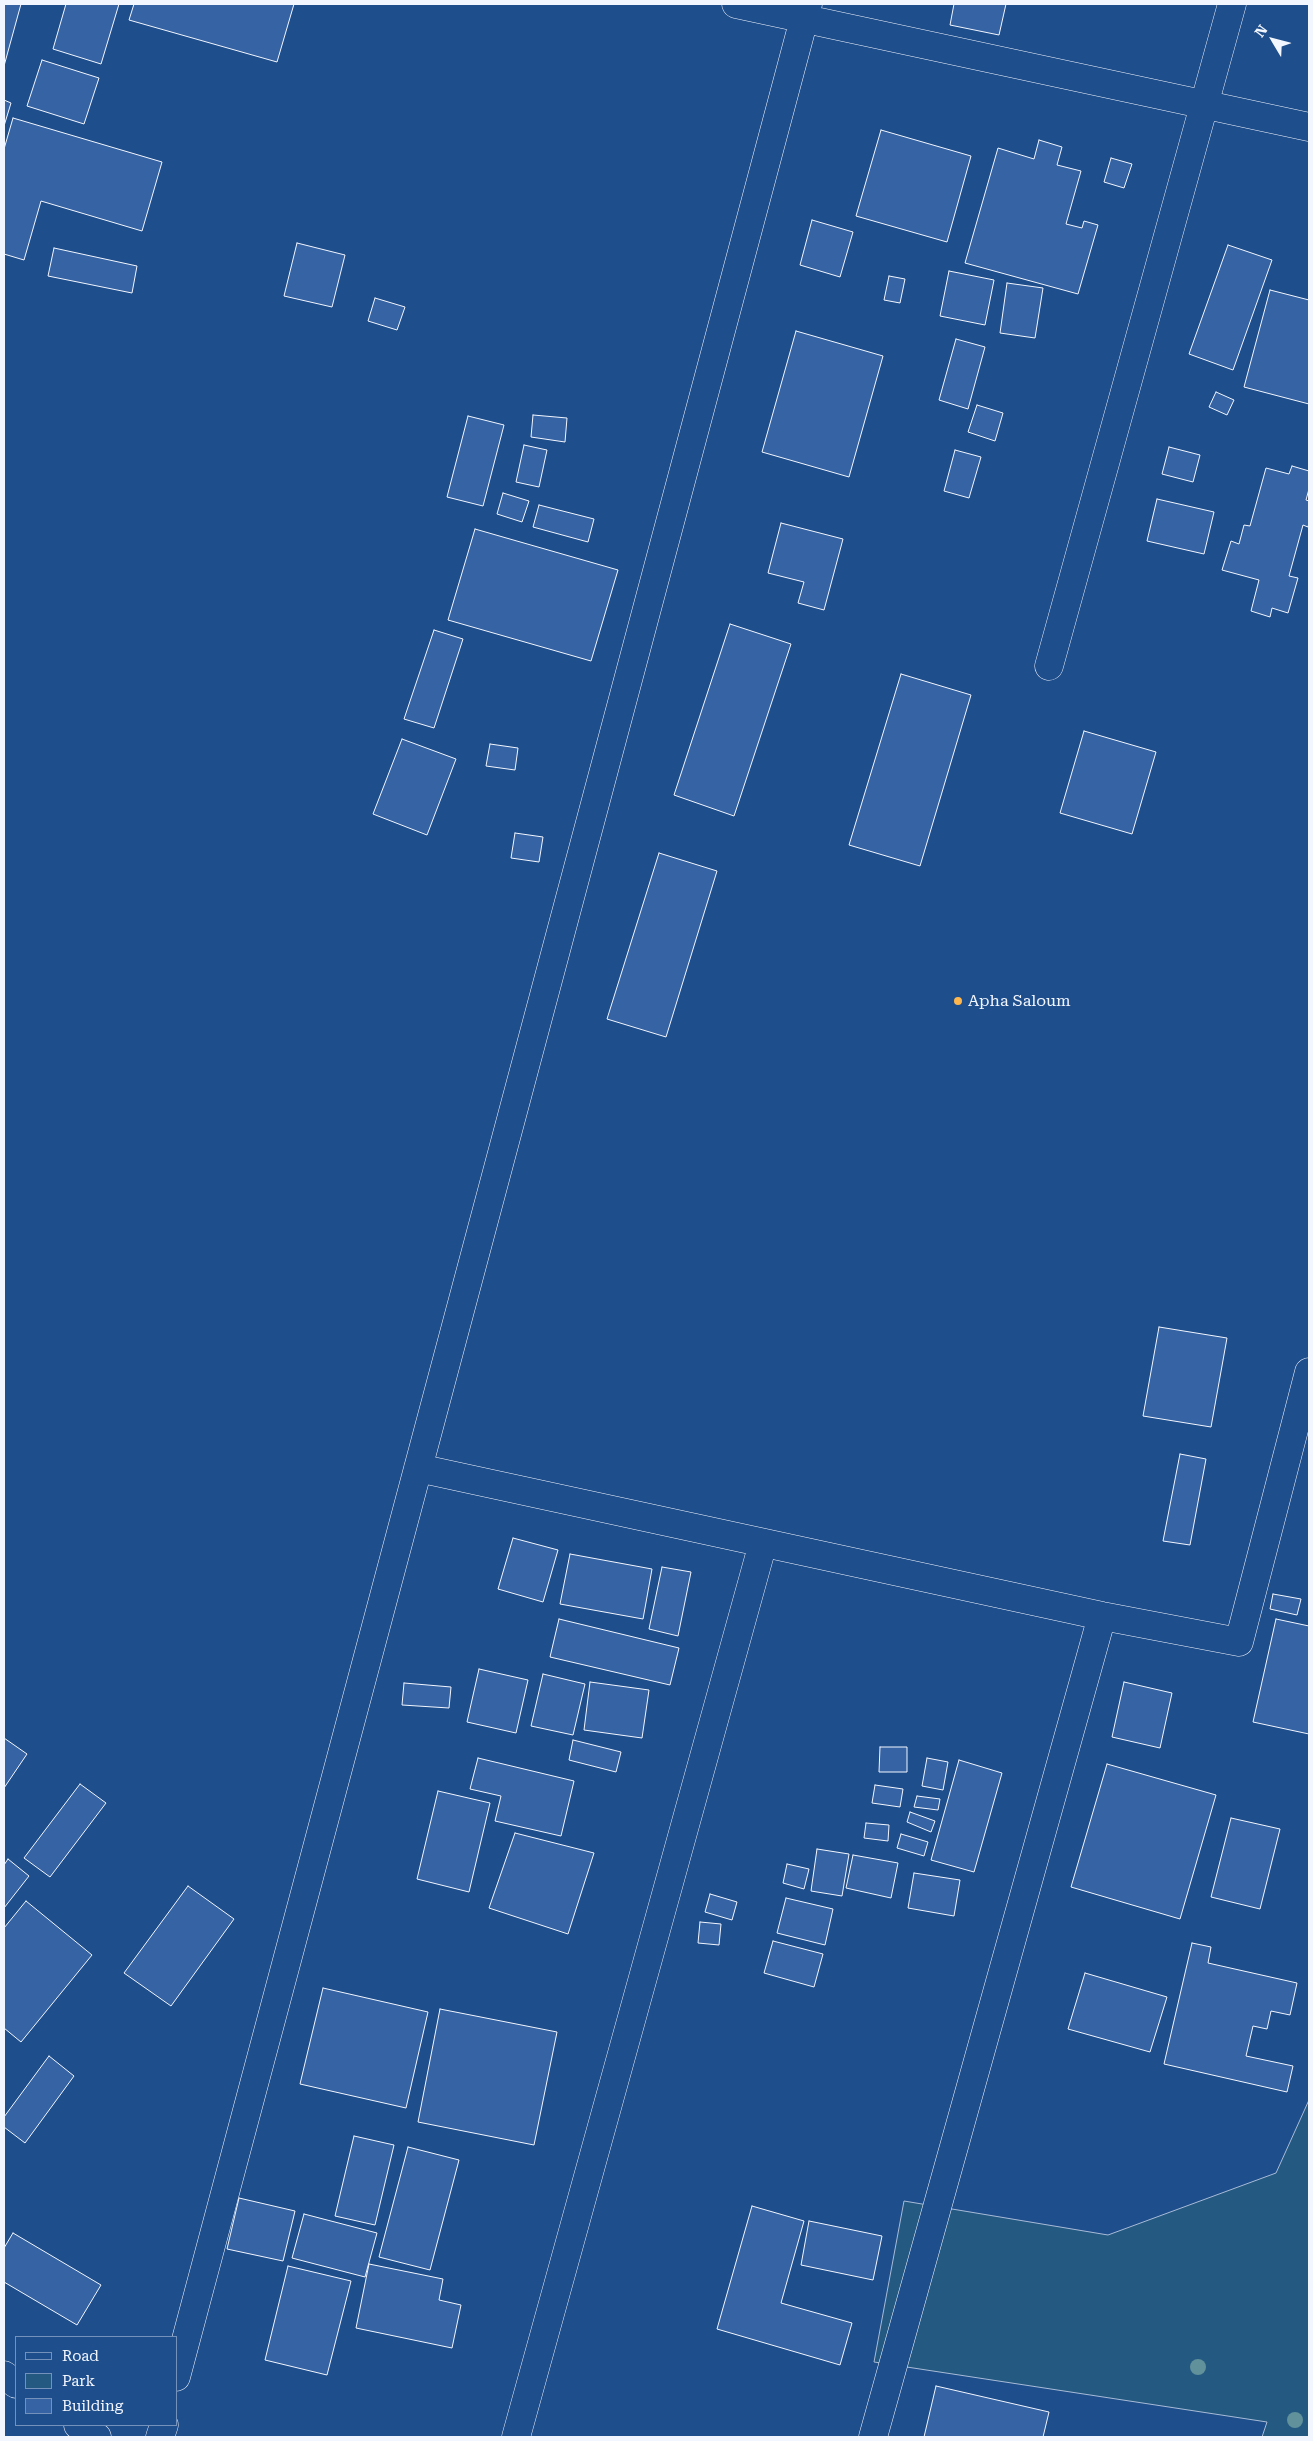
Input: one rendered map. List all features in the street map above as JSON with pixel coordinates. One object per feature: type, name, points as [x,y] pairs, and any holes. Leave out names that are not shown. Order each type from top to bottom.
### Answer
[{"type":"street","points":[[736,4],[806,11],[1309,127]]},
{"type":"street","points":[[1049,666],[1232,4]]},
{"type":"street","points":[[178,2369],[806,11]]},
{"type":"street","points":[[418,1468],[1102,1616],[1238,1642],[1309,1372]]},
{"type":"street","points":[[516,2437],[763,1543]]},
{"type":"street","points":[[873,2437],[1102,1616]]},
{"type":"street","points":[[4,2375],[15,2383]]},
{"type":"street","points":[[80,2426],[97,2437]]},
{"type":"green space","points":[[1309,2100],[1309,2437],[1262,2437],[1267,2422],[874,2362],[904,2201],[1108,2235],[1276,2173]]},
{"type":"building","points":[[4,4],[21,4],[4,66]]},
{"type":"building","points":[[66,4],[119,4],[101,64],[53,49]]},
{"type":"building","points":[[134,4],[294,4],[277,62],[129,20]]},
{"type":"building","points":[[954,4],[1006,4],[999,35],[950,25]]},
{"type":"building","points":[[42,60],[99,78],[84,124],[27,106]]},
{"type":"building","points":[[4,100],[11,103],[4,126]]},
{"type":"building","points":[[13,118],[162,162],[142,231],[41,201],[24,260],[4,254],[4,149]]},
{"type":"building","points":[[881,130],[971,156],[947,242],[856,216]]},
{"type":"building","points":[[1039,140],[1062,147],[1057,165],[1081,171],[1066,224],[1082,228],[1084,221],[1098,225],[1078,294],[965,263],[998,148],[1034,159]]},
{"type":"building","points":[[1111,158],[1132,164],[1124,188],[1104,182]]},
{"type":"building","points":[[812,220],[853,232],[840,277],[800,265]]},
{"type":"building","points":[[297,243],[345,255],[332,307],[284,296]]},
{"type":"building","points":[[1228,245],[1272,260],[1233,370],[1189,354]]},
{"type":"building","points":[[54,248],[137,266],[132,293],[48,276]]},
{"type":"building","points":[[949,271],[994,280],[985,325],[940,316]]},
{"type":"building","points":[[889,276],[905,279],[900,303],[884,300]]},
{"type":"building","points":[[1007,283],[1043,288],[1035,338],[1000,333]]},
{"type":"building","points":[[1270,290],[1309,300],[1309,404],[1244,387]]},
{"type":"building","points":[[375,298],[405,307],[397,330],[368,321]]},
{"type":"building","points":[[796,331],[883,356],[849,477],[762,452]]},
{"type":"building","points":[[956,339],[985,347],[968,409],[939,400]]},
{"type":"building","points":[[1216,392],[1234,400],[1227,415],[1209,407]]},
{"type":"building","points":[[977,405],[1003,413],[995,441],[968,432]]},
{"type":"building","points":[[533,415],[567,418],[565,442],[531,437]]},
{"type":"building","points":[[468,416],[504,425],[483,506],[447,497]]},
{"type":"building","points":[[524,445],[547,450],[539,487],[516,482]]},
{"type":"building","points":[[1169,447],[1200,455],[1193,482],[1162,474]]},
{"type":"building","points":[[955,450],[981,457],[969,498],[944,491]]},
{"type":"building","points":[[1292,466],[1309,471],[1309,489],[1306,500],[1309,501],[1309,523],[1308,527],[1303,525],[1289,576],[1298,578],[1288,613],[1272,608],[1270,617],[1251,611],[1259,580],[1222,570],[1231,541],[1239,544],[1244,525],[1250,526],[1266,468],[1289,474]]},
{"type":"building","points":[[503,493],[529,501],[522,522],[497,514]]},
{"type":"building","points":[[1157,499],[1214,512],[1204,554],[1147,541]]},
{"type":"building","points":[[539,505],[594,519],[588,542],[533,527]]},
{"type":"building","points":[[781,523],[843,539],[824,610],[798,603],[804,582],[768,573]]},
{"type":"building","points":[[475,529],[618,570],[591,661],[448,620]]},
{"type":"building","points":[[730,624],[791,644],[734,816],[674,795]]},
{"type":"building","points":[[434,630],[463,639],[434,728],[404,719]]},
{"type":"building","points":[[901,674],[971,695],[920,866],[849,845]]},
{"type":"building","points":[[1084,731],[1156,752],[1132,834],[1060,813]]},
{"type":"building","points":[[402,739],[456,759],[427,835],[373,814]]},
{"type":"building","points":[[490,744],[518,748],[515,770],[486,766]]},
{"type":"building","points":[[515,833],[543,837],[539,862],[511,858]]},
{"type":"building","points":[[659,853],[717,871],[666,1037],[607,1019]]},
{"type":"building","points":[[1159,1327],[1227,1338],[1211,1427],[1143,1416]]},
{"type":"building","points":[[1180,1454],[1206,1459],[1190,1545],[1163,1541]]},
{"type":"building","points":[[513,1538],[558,1550],[543,1602],[498,1589]]},
{"type":"building","points":[[570,1554],[652,1569],[643,1619],[560,1604]]},
{"type":"building","points":[[662,1567],[691,1572],[678,1636],[649,1629]]},
{"type":"building","points":[[1273,1594],[1301,1599],[1297,1615],[1270,1609]]},
{"type":"building","points":[[559,1619],[679,1648],[670,1685],[550,1657]]},
{"type":"building","points":[[1276,1619],[1309,1626],[1309,1734],[1253,1722]]},
{"type":"building","points":[[479,1669],[528,1680],[516,1733],[467,1722]]},
{"type":"building","points":[[543,1674],[585,1684],[573,1735],[531,1726]]},
{"type":"building","points":[[590,1682],[649,1690],[642,1738],[584,1730]]},
{"type":"building","points":[[1124,1682],[1172,1693],[1160,1748],[1112,1737]]},
{"type":"building","points":[[404,1683],[451,1687],[449,1708],[402,1705]]},
{"type":"building","points":[[4,1738],[27,1754],[4,1788]]},
{"type":"building","points":[[573,1740],[621,1752],[616,1772],[569,1760]]},
{"type":"building","points":[[880,1747],[907,1747],[907,1772],[879,1772]]},
{"type":"building","points":[[478,1758],[574,1781],[561,1836],[495,1821],[501,1796],[470,1789]]},
{"type":"building","points":[[927,1758],[948,1762],[943,1790],[922,1786]]},
{"type":"building","points":[[959,1760],[1002,1773],[974,1872],[931,1860]]},
{"type":"building","points":[[1107,1764],[1216,1795],[1180,1919],[1071,1887]]},
{"type":"building","points":[[80,1784],[106,1803],[50,1877],[24,1858]]},
{"type":"building","points":[[875,1785],[903,1789],[900,1807],[872,1803]]},
{"type":"building","points":[[438,1791],[490,1803],[469,1892],[417,1879]]},
{"type":"building","points":[[917,1796],[940,1799],[938,1810],[914,1807]]},
{"type":"building","points":[[910,1812],[935,1821],[931,1832],[907,1822]]},
{"type":"building","points":[[1231,1818],[1280,1829],[1260,1909],[1211,1897]]},
{"type":"building","points":[[866,1823],[889,1825],[888,1841],[864,1838]]},
{"type":"building","points":[[515,1833],[594,1853],[568,1934],[489,1908]]},
{"type":"building","points":[[901,1834],[928,1842],[924,1856],[897,1848]]},
{"type":"building","points":[[817,1849],[849,1854],[842,1896],[811,1891]]},
{"type":"building","points":[[853,1855],[898,1863],[891,1898],[846,1888]]},
{"type":"building","points":[[8,1859],[29,1876],[4,1908],[4,1865]]},
{"type":"building","points":[[787,1864],[809,1869],[804,1889],[783,1883]]},
{"type":"building","points":[[914,1873],[960,1880],[954,1916],[908,1908]]},
{"type":"building","points":[[188,1886],[234,1919],[171,2006],[124,1973]]},
{"type":"building","points":[[710,1894],[737,1902],[732,1920],[705,1912]]},
{"type":"building","points":[[786,1898],[833,1909],[825,1945],[777,1933]]},
{"type":"building","points":[[26,1901],[92,1955],[21,2042],[4,2028],[4,1928]]},
{"type":"building","points":[[700,1922],[721,1924],[719,1945],[698,1943]]},
{"type":"building","points":[[773,1941],[823,1954],[814,1987],[764,1973]]},
{"type":"building","points":[[1192,1943],[1211,1947],[1208,1963],[1297,1983],[1290,2015],[1271,2011],[1267,2029],[1253,2026],[1246,2056],[1293,2066],[1287,2092],[1164,2064]]},
{"type":"building","points":[[1085,1973],[1167,1997],[1150,2052],[1068,2029]]},
{"type":"building","points":[[323,1988],[428,2012],[406,2108],[300,2084]]},
{"type":"building","points":[[440,2009],[557,2032],[534,2145],[418,2122]]},
{"type":"building","points":[[49,2056],[74,2076],[25,2143],[4,2127],[4,2117]]},
{"type":"building","points":[[354,2136],[394,2145],[375,2225],[335,2216]]},
{"type":"building","points":[[408,2147],[459,2160],[430,2270],[379,2257]]},
{"type":"building","points":[[239,2198],[295,2211],[283,2261],[227,2249]]},
{"type":"building","points":[[752,2206],[804,2221],[781,2303],[852,2323],[840,2365],[717,2329]]},
{"type":"building","points":[[304,2214],[377,2233],[365,2277],[292,2258]]},
{"type":"building","points":[[809,2221],[882,2236],[873,2280],[801,2265]]},
{"type":"building","points":[[13,2233],[101,2285],[77,2325],[4,2282],[4,2248]]},
{"type":"building","points":[[369,2264],[443,2279],[439,2300],[461,2305],[452,2348],[356,2328]]},
{"type":"building","points":[[288,2266],[351,2281],[327,2375],[265,2360]]},
{"type":"building","points":[[936,2386],[1049,2412],[1043,2437],[924,2437]]},
{"type":"place","name":"Apha Saloum","points":[[958,1001]]}]
